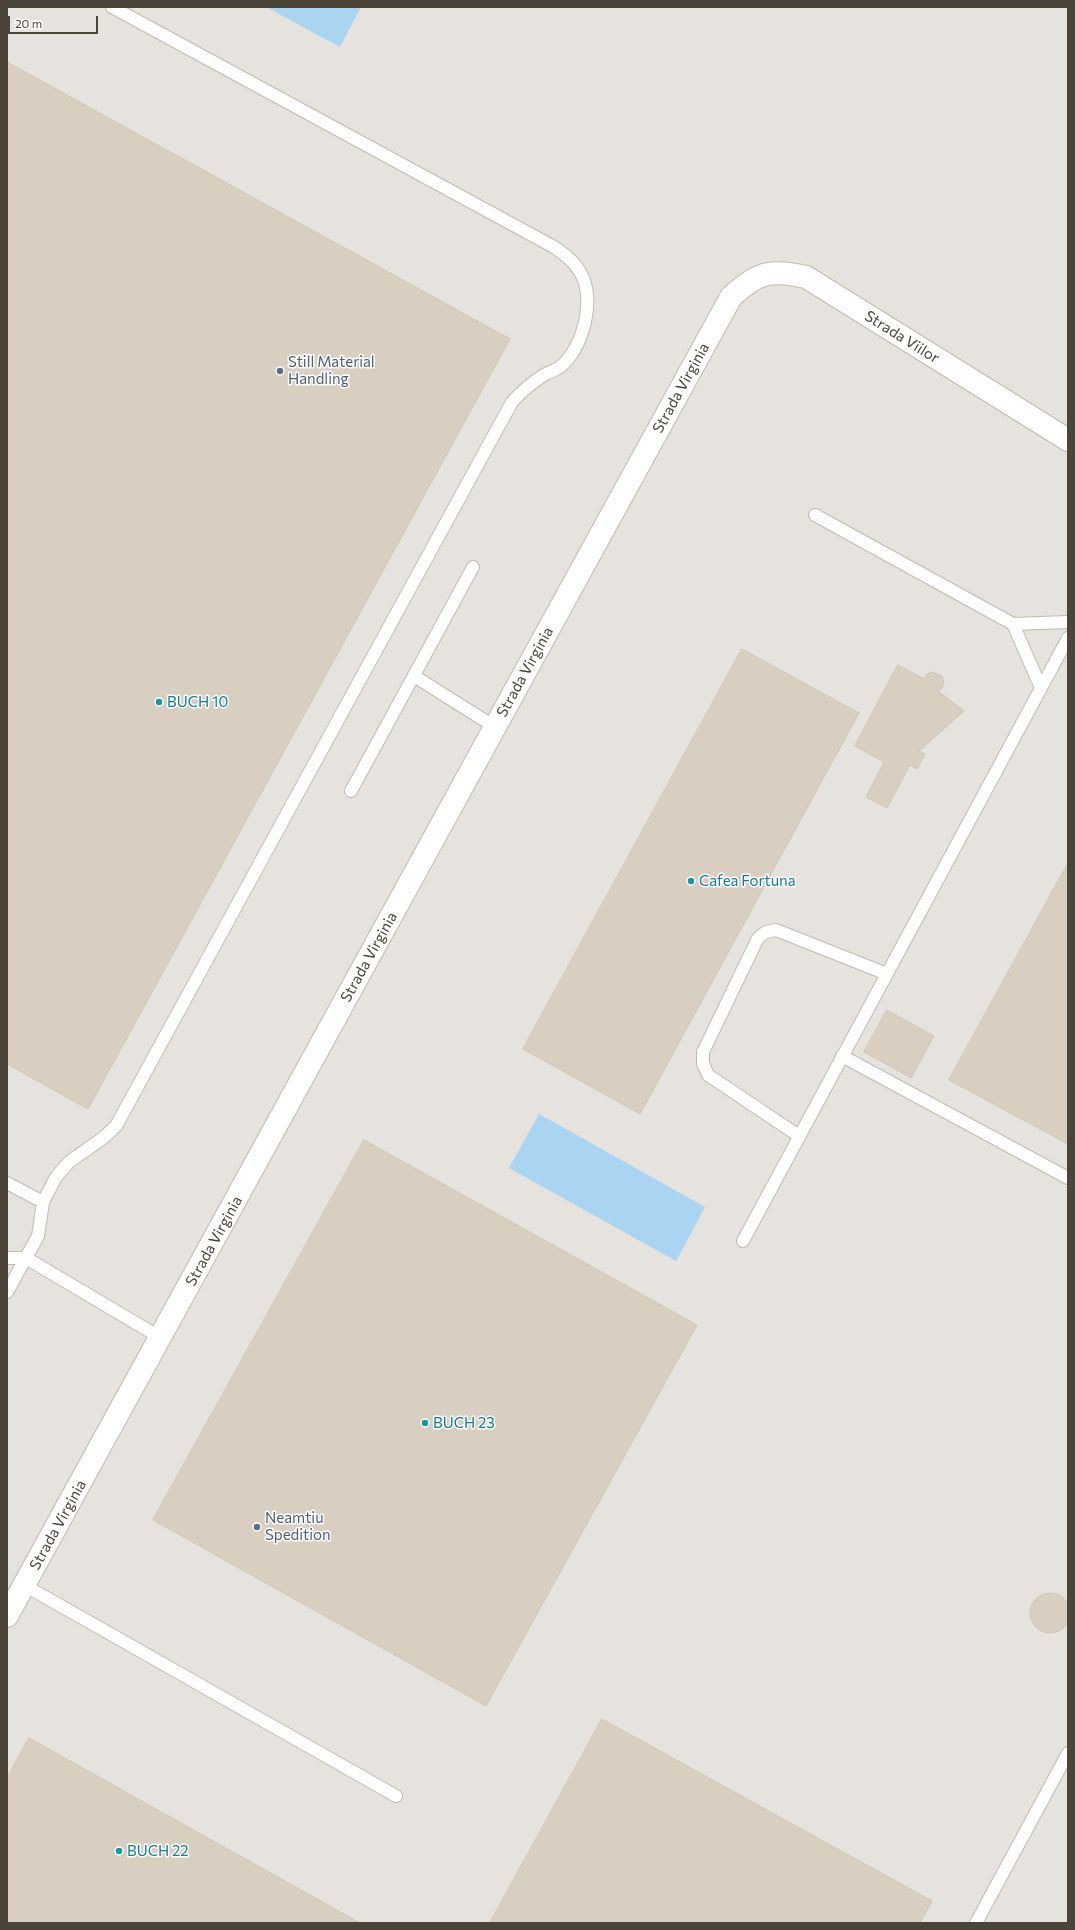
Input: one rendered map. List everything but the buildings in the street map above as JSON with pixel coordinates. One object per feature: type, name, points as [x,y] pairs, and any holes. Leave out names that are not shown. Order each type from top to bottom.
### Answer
[{"type":"street","name":"Strada Viilor","points":[[731,297],[747,282],[766,274],[784,272],[806,277],[1068,440]]},
{"type":"street","name":"Strada Virginia","points":[[7,1616],[161,1338],[731,297]]},
{"type":"lane","points":[[7,1292],[38,1236],[43,1202],[56,1177],[69,1162],[103,1138],[116,1126],[512,402],[526,386],[545,374],[560,367],[574,351],[585,327],[587,308],[587,285],[581,272],[569,258],[554,247],[112,7]]},
{"type":"lane","points":[[815,515],[1013,624],[1068,622]]},
{"type":"lane","points":[[351,791],[474,567]]},
{"type":"lane","points":[[1013,624],[1041,688]]},
{"type":"lane","points":[[743,1241],[1068,638]]},
{"type":"lane","points":[[414,676],[495,727]]},
{"type":"lane","points":[[799,1136],[708,1075],[703,1063],[703,1052],[758,938],[766,932],[776,930],[887,974]]},
{"type":"lane","points":[[842,1056],[1068,1178]]},
{"type":"lane","points":[[7,1183],[43,1202]]},
{"type":"lane","points":[[7,1258],[26,1258],[161,1338]]},
{"type":"lane","points":[[24,1585],[396,1796]]},
{"type":"lane","points":[[976,1923],[1068,1753]]},
{"type":"shaded area","points":[[7,7],[1068,7],[1068,1923],[7,1923]]},
{"type":"water","points":[[266,7],[361,7],[340,47]]},
{"type":"water","points":[[539,1114],[705,1207],[676,1261],[509,1168]]},
{"type":"place","name":"Still Material Handling","points":[[280,371]]},
{"type":"place","name":"BUCH 10","points":[[159,702]]},
{"type":"place","name":"Cafea Fortuna","points":[[691,881]]},
{"type":"place","name":"BUCH 23","points":[[425,1423]]},
{"type":"place","name":"Neamtiu Spedition","points":[[257,1527]]},
{"type":"place","name":"BUCH 22","points":[[119,1851]]}]
